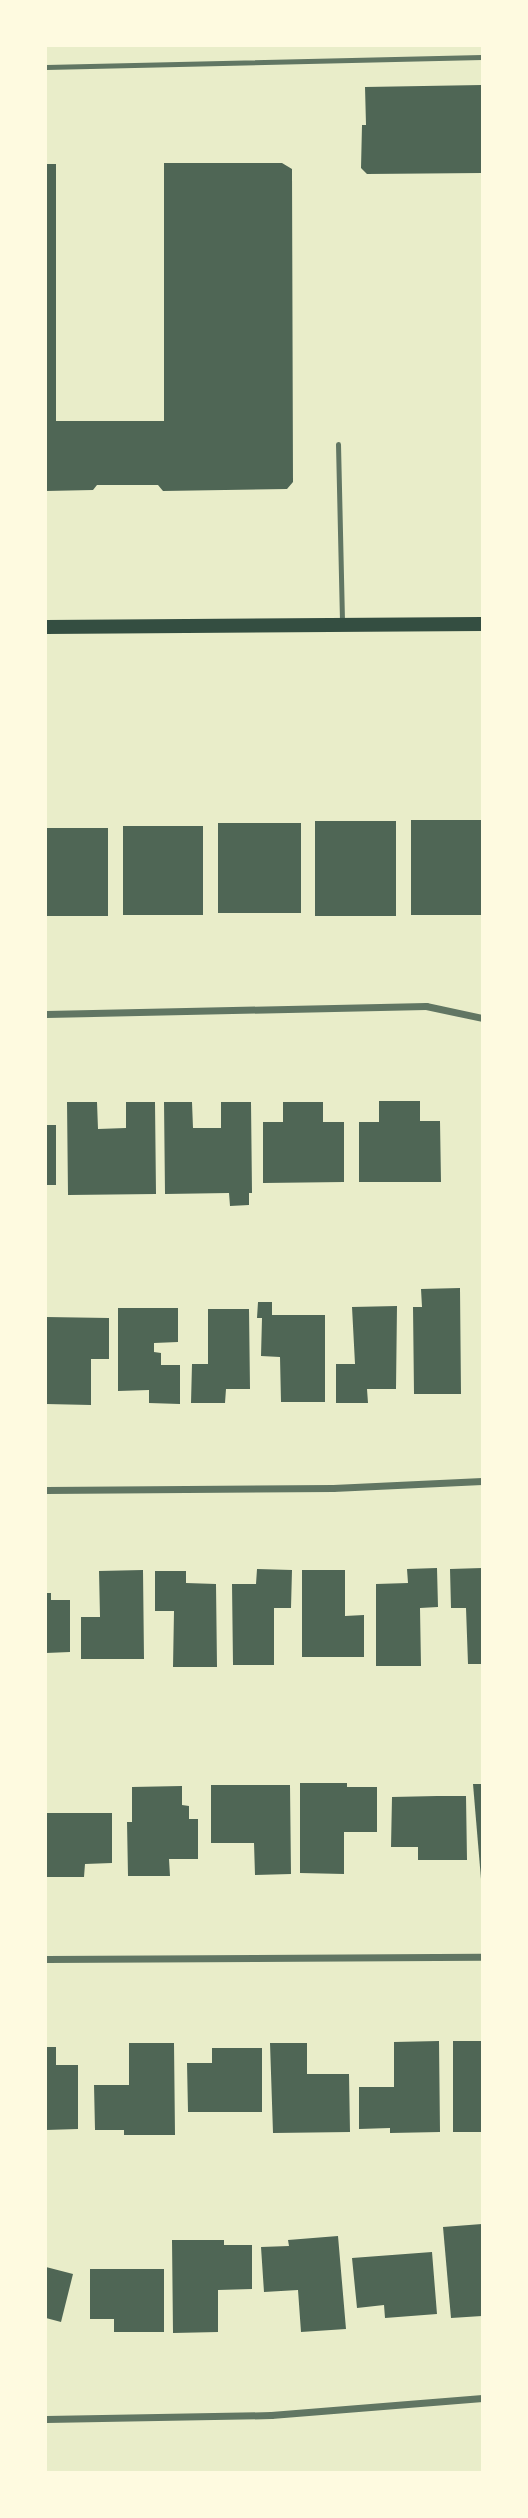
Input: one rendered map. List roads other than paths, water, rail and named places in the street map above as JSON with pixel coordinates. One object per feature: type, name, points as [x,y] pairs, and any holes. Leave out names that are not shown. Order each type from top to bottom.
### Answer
[{"type":"main road","points":[[46,627],[482,624]]},
{"type":"street","points":[[46,1014],[426,1006],[482,1018]]},
{"type":"street","points":[[46,1490],[333,1488],[482,1480]]},
{"type":"street","points":[[46,1959],[482,1958]]},
{"type":"street","points":[[46,2419],[271,2415],[482,2398]]},
{"type":"lane","points":[[46,66],[482,57]]},
{"type":"lane","points":[[338,444],[342,625]]}]
